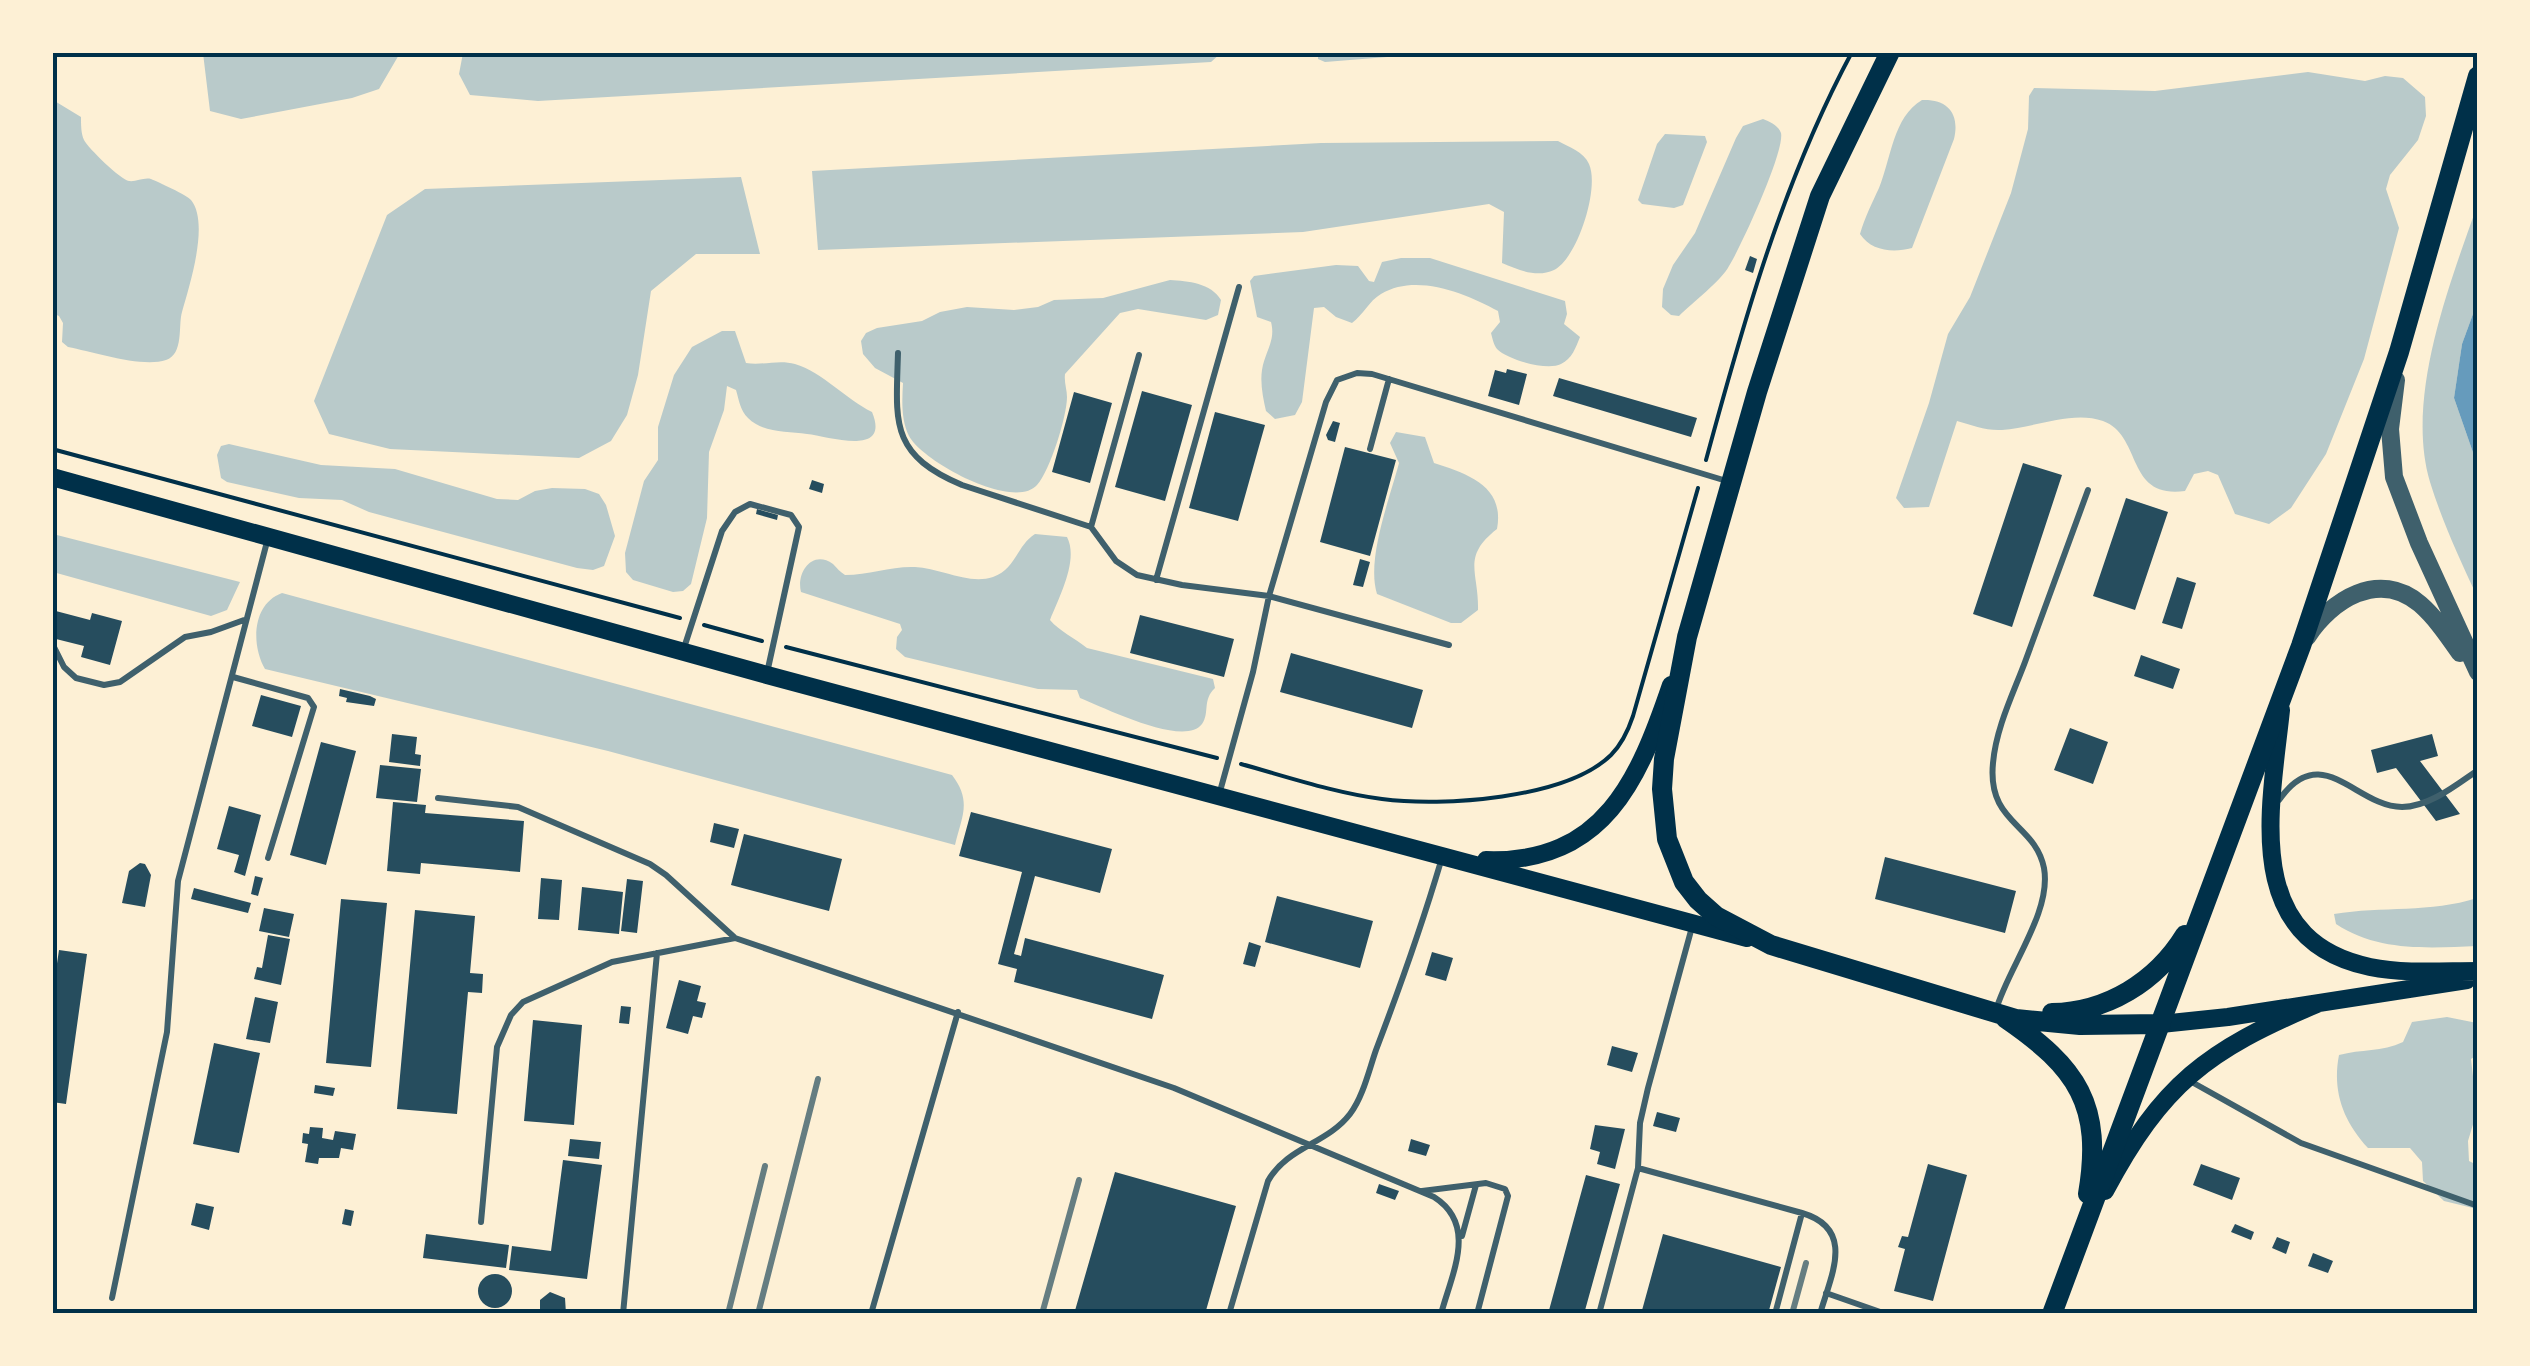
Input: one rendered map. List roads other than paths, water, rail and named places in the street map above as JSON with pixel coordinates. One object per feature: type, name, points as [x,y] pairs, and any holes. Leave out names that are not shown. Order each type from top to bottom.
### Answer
[{"type":"main road","points":[[1443,854],[1513,860],[1570,842],[1622,799],[1638,773],[1687,637],[1820,196],[1890,52]]},
{"type":"main road","points":[[2052,1314],[2301,646],[2400,352],[2478,76]]},
{"type":"main road","points":[[52,477],[682,652],[1443,854],[1771,945],[2016,1020],[2048,1024],[2160,1024],[2478,979]]},
{"type":"main road","points":[[1687,637],[1664,759],[1662,789],[1667,839],[1684,882],[1698,900],[1716,916],[1771,945]]},
{"type":"main road","points":[[2283,698],[2269,830],[2273,870],[2282,902],[2295,922],[2314,941],[2365,966],[2478,971]]},
{"type":"main road","points":[[1995,1012],[2072,1012],[2129,992],[2158,970],[2183,940],[2214,878]]},
{"type":"main road","points":[[2082,1236],[2128,1148],[2150,1116],[2185,1078],[2227,1046],[2317,1004]]},
{"type":"main road","points":[[1995,1012],[2063,1067],[2085,1102],[2094,1136],[2094,1159],[2082,1236]]},
{"type":"street","points":[[2400,352],[2390,428],[2394,477],[2478,675]]},
{"type":"street","points":[[2301,646],[2334,606],[2358,592],[2383,588],[2418,602],[2478,675]]},
{"type":"lane","points":[[1156,580],[1239,287]]},
{"type":"lane","points":[[898,353],[898,429],[915,454],[932,469],[962,485],[1092,526],[1125,569],[1156,580],[1269,596],[1449,645]]},
{"type":"lane","points":[[1092,526],[1139,356]]},
{"type":"lane","points":[[1218,796],[1253,672],[1269,596],[1332,387],[1345,376],[1357,373],[1389,379],[1731,482]]},
{"type":"lane","points":[[1370,449],[1389,379]]},
{"type":"lane","points":[[1995,1012],[2003,984],[2036,919],[2045,872],[2040,854],[1997,802],[1993,785],[1997,738],[2088,490]]},
{"type":"lane","points":[[682,652],[722,531],[735,512],[750,504],[777,511],[790,515],[800,526],[767,675]]},
{"type":"lane","points":[[112,1298],[167,1032],[178,881],[268,536]]},
{"type":"lane","points":[[52,643],[64,667],[76,678],[104,685],[120,682],[185,637],[245,620]]},
{"type":"lane","points":[[234,676],[308,698],[314,707],[268,858]]},
{"type":"lane","points":[[2269,830],[2280,798],[2298,781],[2310,777],[2344,780],[2382,804],[2406,807],[2450,789],[2478,770]]},
{"type":"lane","points":[[438,798],[518,807],[650,864],[736,938],[1174,1088],[1420,1191],[1452,1211],[1459,1232],[1457,1257]]},
{"type":"lane","points":[[1230,1314],[1268,1181],[1286,1157],[1338,1127],[1355,1107],[1407,968],[1443,854]]},
{"type":"lane","points":[[1599,1314],[1638,1168],[1644,1106],[1693,924]]},
{"type":"lane","points":[[481,1222],[497,1047],[511,1015],[524,1002],[593,969],[736,938]]},
{"type":"lane","points":[[623,1314],[657,953]]},
{"type":"lane","points":[[871,1314],[958,1012]]},
{"type":"lane","points":[[2185,1078],[2301,1143],[2478,1206]]},
{"type":"lane","points":[[1638,1168],[1824,1222],[1835,1240],[1835,1261],[1820,1314]]},
{"type":"lane","points":[[1441,1314],[1476,1184]]},
{"type":"lane","points":[[1420,1191],[1497,1185],[1508,1196],[1477,1314]]},
{"type":"lane","points":[[1776,1314],[1802,1214]]},
{"type":"lane","points":[[1826,1293],[1886,1314]]},
{"type":"water","points":[[2477,303],[2477,464],[2454,398],[2462,344]]},
{"type":"railway","points":[[758,1314],[818,1079]]},
{"type":"railway","points":[[728,1314],[765,1166]]},
{"type":"railway","points":[[1042,1314],[1079,1180]]},
{"type":"railway","points":[[1792,1314],[1806,1263]]}]
